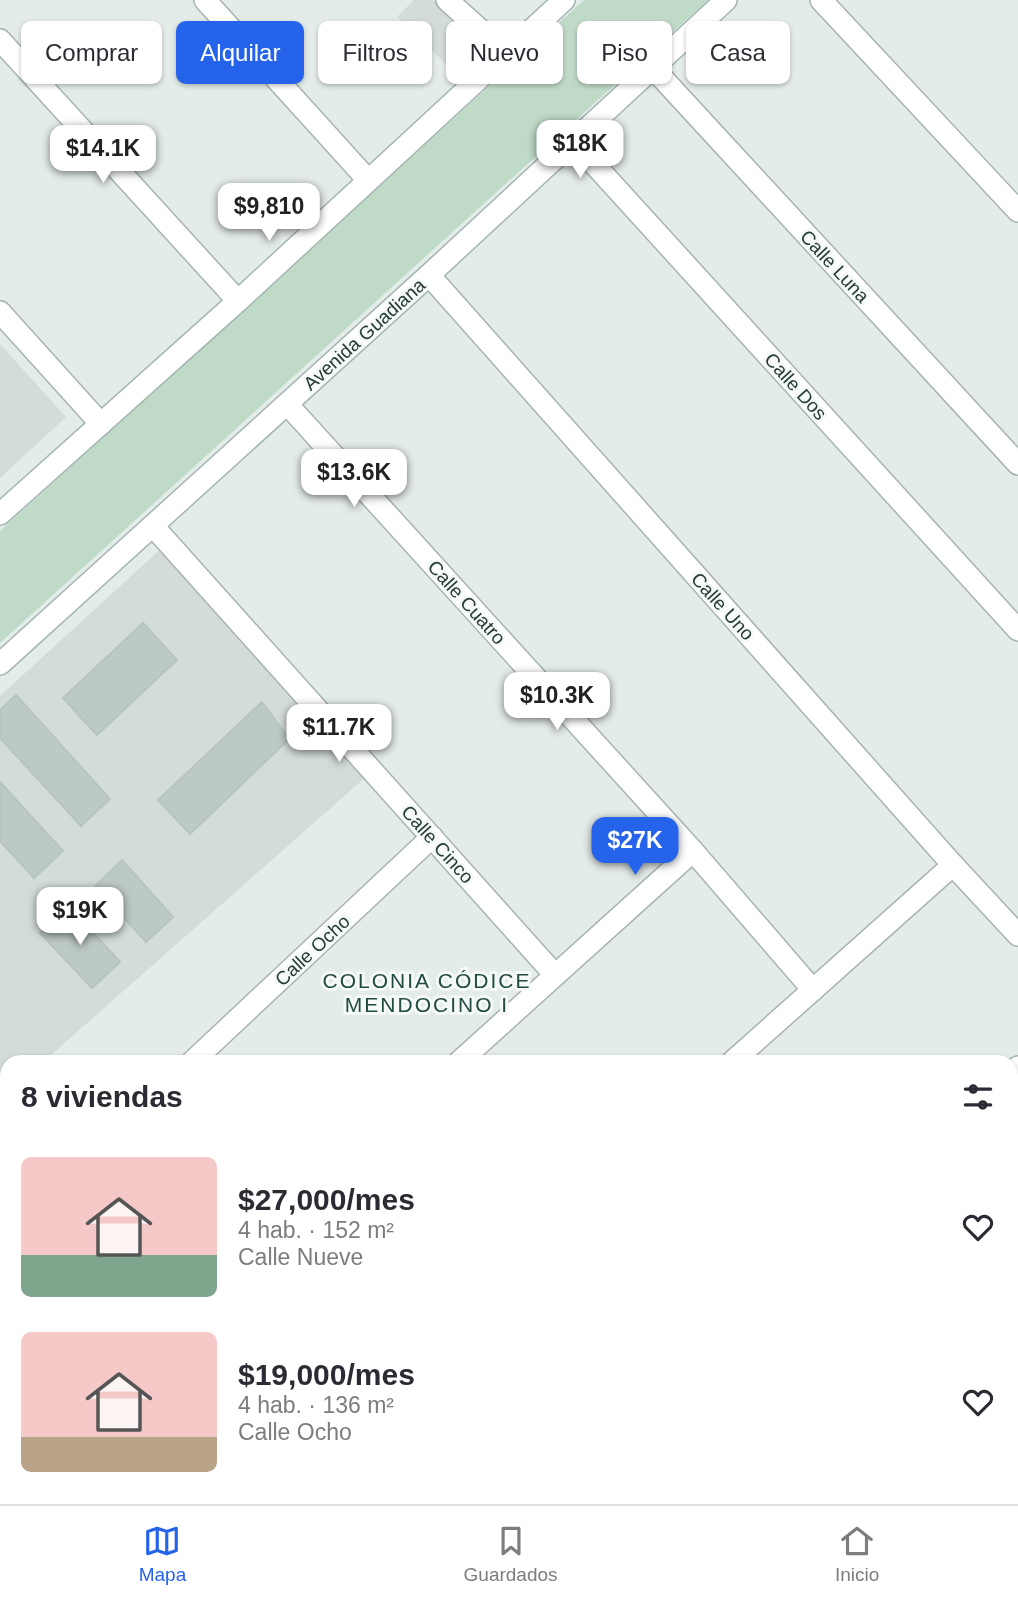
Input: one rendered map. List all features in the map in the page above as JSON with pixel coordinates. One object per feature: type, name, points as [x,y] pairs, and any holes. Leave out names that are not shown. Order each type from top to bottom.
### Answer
[{"type":"street","points":[[205,0],[368,180]]},
{"type":"street","points":[[447,0],[470,21]]},
{"type":"street","points":[[542,21],[564,0]]},
{"type":"street","name":"Avenida Guadiana","points":[[672,50],[726,0]]},
{"type":"street","points":[[821,0],[1018,211]]},
{"type":"street","points":[[0,40],[237,301]]},
{"type":"street","points":[[0,514],[474,84]]},
{"type":"street","name":"Avenida Guadiana","points":[[0,664],[636,84]]},
{"type":"street","name":"Calle Luna","points":[[668,84],[1017,461]]},
{"type":"street","name":"Calle Dos","points":[[574,142],[1018,630]]},
{"type":"street","name":"Calle Uno","points":[[429,275],[1018,935]]},
{"type":"street","points":[[0,312],[101,424]]},
{"type":"street","name":"Calle Cuatro","points":[[287,404],[693,851],[813,990]]},
{"type":"street","name":"Calle Cinco","points":[[153,526],[555,975]]},
{"type":"street","name":"Calle Ocho","points":[[199,1055],[432,837]]},
{"type":"street","points":[[467,1055],[693,851]]},
{"type":"street","points":[[740,1055],[953,865]]},
{"type":"shaded area","points":[[414,0],[433,0],[455,21],[446,21],[446,64],[432,51],[432,21],[401,21],[397,17]]},
{"type":"shaded area","points":[[0,344],[66,417],[0,478]]},
{"type":"shaded area","points":[[165,545],[367,776],[51,1055],[0,1055],[0,696]]},
{"type":"green space","points":[[584,0],[708,0],[672,33],[672,21],[577,21],[577,84],[616,84],[0,643],[0,531],[492,84],[563,84],[561,21]]},
{"type":"building","points":[[143,623],[177,660],[97,735],[63,698]]},
{"type":"building","points":[[16,695],[110,799],[81,826],[0,738],[0,710]]},
{"type":"building","points":[[262,702],[289,739],[190,834],[158,800]]},
{"type":"building","points":[[0,782],[63,851],[34,878],[0,841]]},
{"type":"building","points":[[122,860],[173,917],[146,942],[95,886]]},
{"type":"building","points":[[69,906],[120,962],[92,988],[40,933]]},
{"type":"district","name":"COLONIA CÓDICE MENDOCINO I","points":[[427,993]]}]
